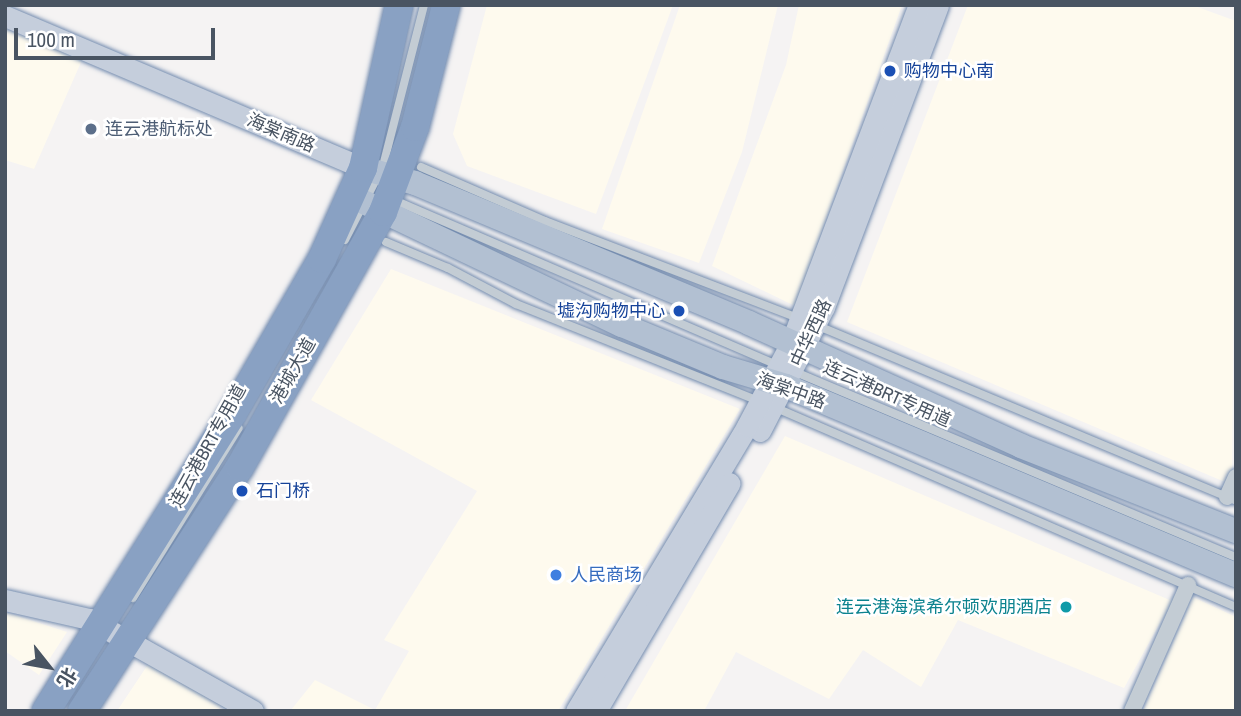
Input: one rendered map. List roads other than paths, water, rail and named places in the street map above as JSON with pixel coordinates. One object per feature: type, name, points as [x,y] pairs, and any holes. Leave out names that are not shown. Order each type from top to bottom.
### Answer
[{"type":"highway","name":"港城大道","points":[[380,187],[399,5]]},
{"type":"highway","name":"港城大道","points":[[65,707],[111,634],[322,259],[380,187],[415,127],[446,5]]},
{"type":"main road","points":[[809,322],[919,5]]},
{"type":"main road","name":"中华西路","points":[[596,711],[782,376],[809,322],[938,5]]},
{"type":"main road","name":"海棠南路","points":[[5,16],[380,187]]},
{"type":"main road","name":"海棠中路","points":[[380,187],[622,325],[782,376],[1021,446],[1236,531]]},
{"type":"main road","name":"海棠中路","points":[[380,187],[782,376],[1236,575]]},
{"type":"main road","points":[[576,711],[782,376]]},
{"type":"main road","points":[[5,600],[89,620],[253,711]]},
{"type":"street","points":[[1232,499],[1236,477]]},
{"type":"street","points":[[1132,711],[1188,585]]},
{"type":"lane","points":[[342,245],[380,187],[424,5]]},
{"type":"lane","points":[[380,187],[545,221],[809,322],[1232,499]]},
{"type":"lane","points":[[386,242],[448,268],[516,304],[782,376],[1188,585],[1236,607]]},
{"type":"lane","name":"连云港BRT专用道","points":[[125,610],[202,493],[335,257]]},
{"type":"lane","name":"连云港BRT专用道","points":[[782,376],[1236,557]]},
{"type":"lane","points":[[60,711],[65,707]]},
{"type":"place","name":"购物中心南","points":[[890,71]]},
{"type":"place","name":"连云港航标处","points":[[91,129]]},
{"type":"place","name":"墟沟购物中心","points":[[679,311]]},
{"type":"place","name":"石门桥","points":[[242,491]]},
{"type":"place","name":"人民商场","points":[[556,575]]},
{"type":"place","name":"连云港海滨希尔顿欢朋酒店","points":[[1066,607]]}]
